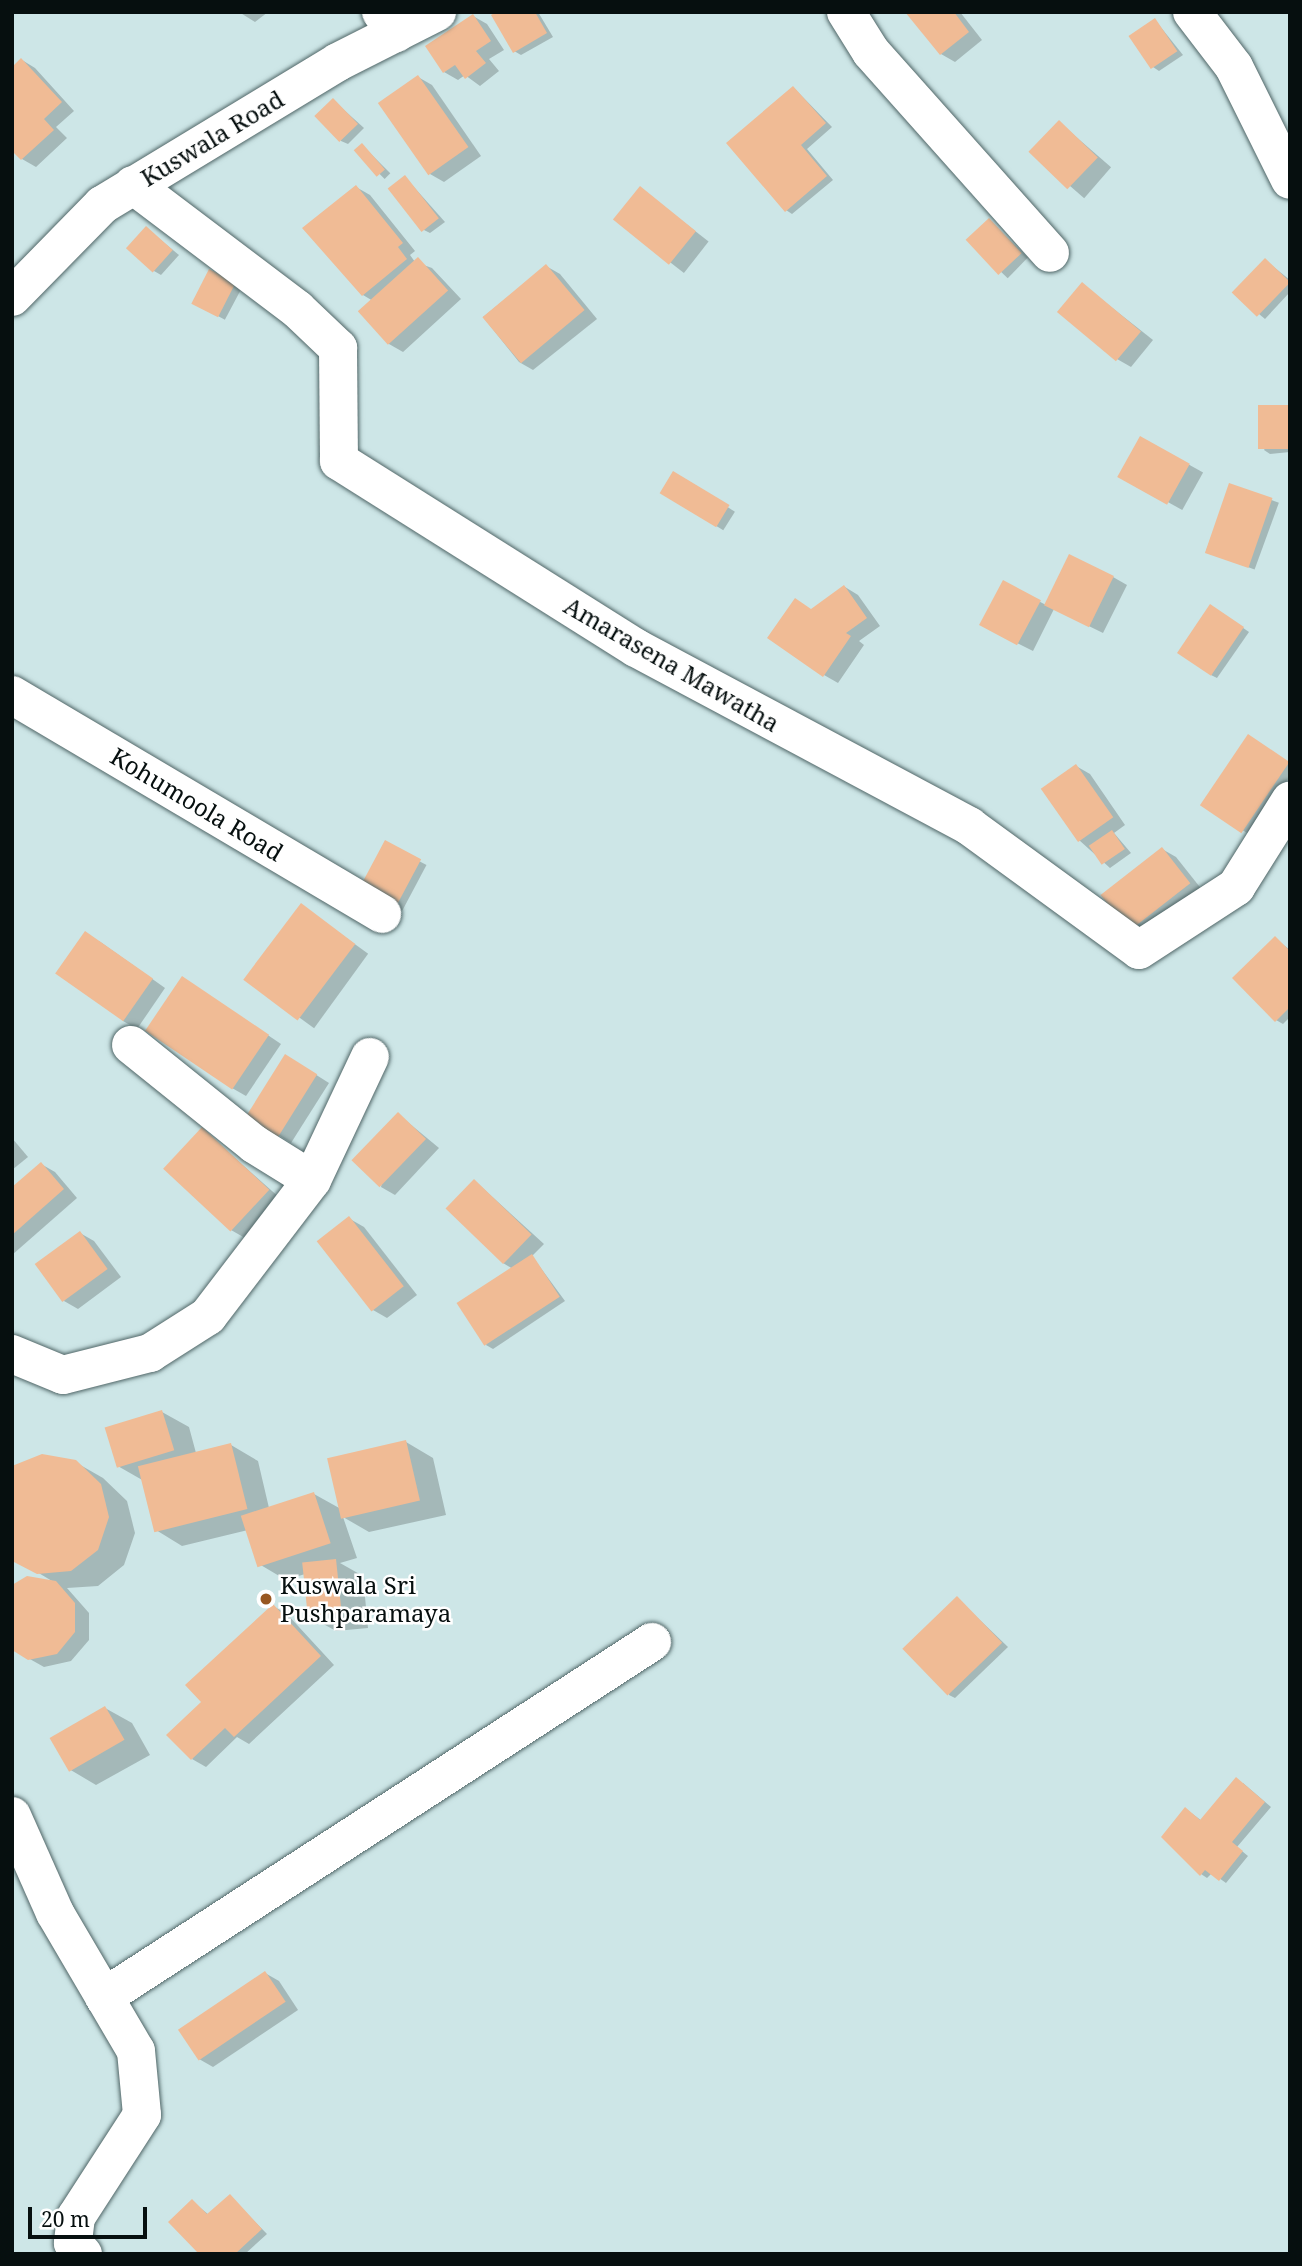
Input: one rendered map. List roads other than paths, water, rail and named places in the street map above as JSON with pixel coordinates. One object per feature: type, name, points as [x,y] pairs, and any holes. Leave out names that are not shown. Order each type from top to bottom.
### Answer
[{"type":"street","name":"Kuswala Road","points":[[12,298],[102,205],[338,62],[389,22],[437,12]]},
{"type":"street","points":[[846,12],[871,52],[1050,253]]},
{"type":"street","points":[[1192,12],[1234,67],[1290,180]]},
{"type":"street","name":"Amarasena Mawatha","points":[[133,185],[297,309],[338,348],[339,461],[636,648],[969,826],[1139,950],[1236,887],[1290,801]]},
{"type":"street","name":"Kohumoola Road","points":[[12,695],[382,914]]},
{"type":"street","points":[[131,1045],[254,1144],[312,1180]]},
{"type":"street","points":[[12,1354],[63,1375],[150,1353],[208,1316],[312,1180],[370,1057]]},
{"type":"street","points":[[104,1997],[652,1642]]},
{"type":"street","points":[[12,1816],[55,1913],[136,2051],[142,2115],[76,2217],[73,2243],[83,2254]]},
{"type":"place","name":"Kuswala Sri Pushparamaya","points":[[266,1599]]}]
